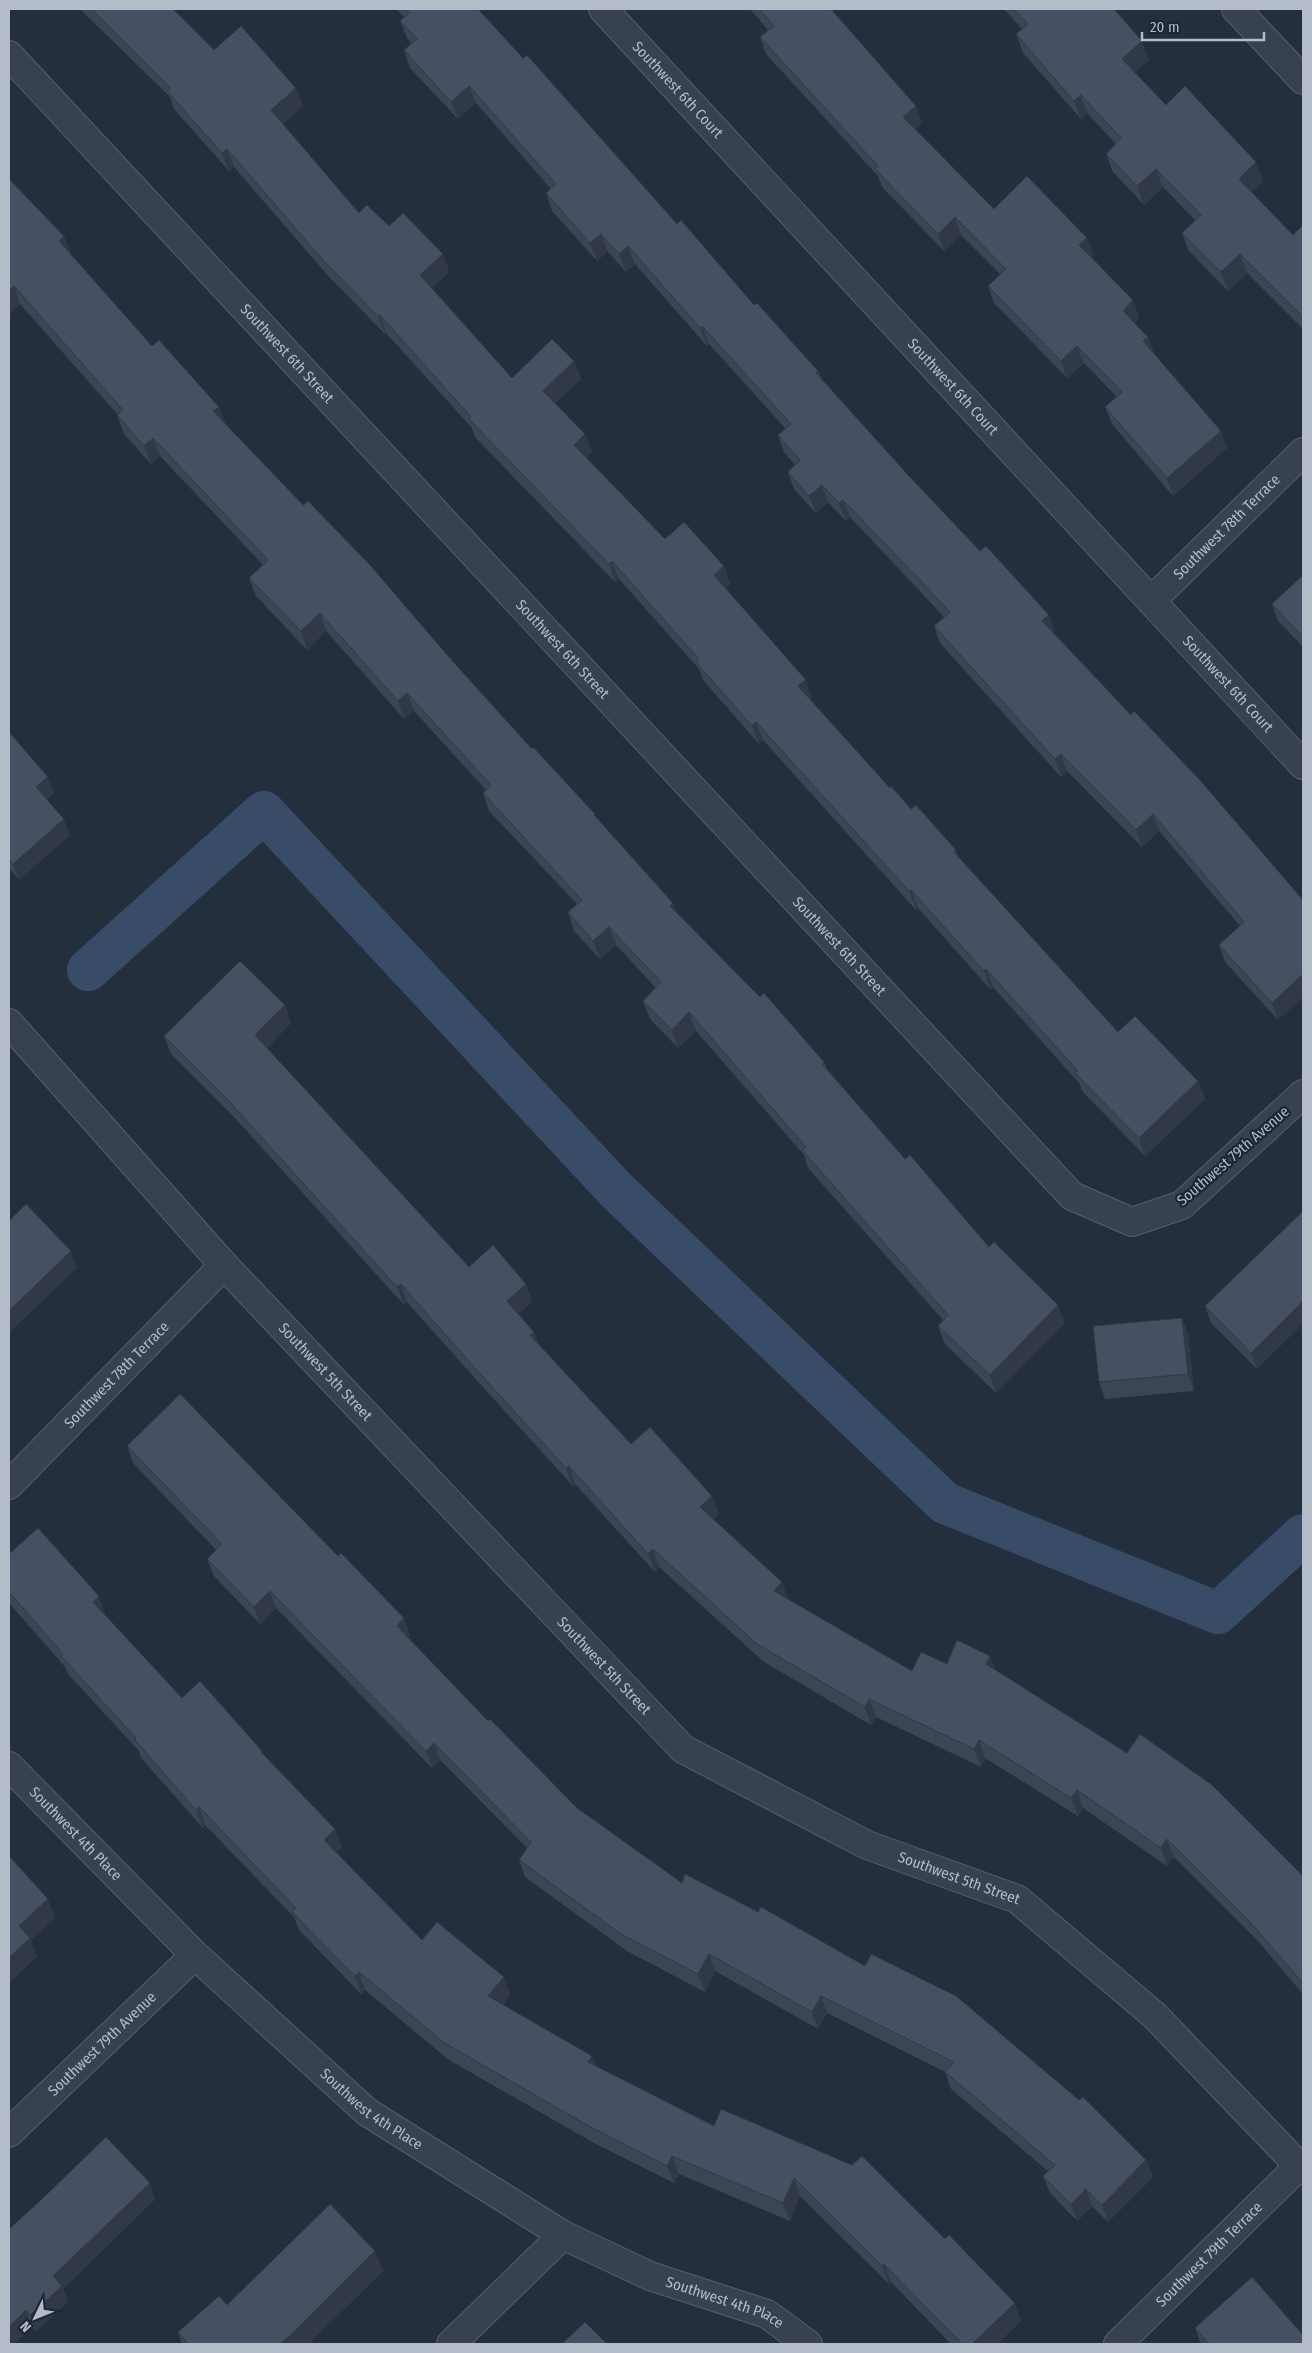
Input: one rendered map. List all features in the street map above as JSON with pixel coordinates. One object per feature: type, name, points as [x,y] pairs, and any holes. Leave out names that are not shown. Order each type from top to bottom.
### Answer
[{"type":"street","name":"Southwest 6th Court","points":[[603,9],[1303,765]]},
{"type":"street","points":[[1236,9],[1303,80]]},
{"type":"street","name":"Southwest 6th Street","points":[[9,55],[1072,1196],[1132,1222]]},
{"type":"street","name":"Southwest 78th Terrace","points":[[1151,601],[1303,452]]},
{"type":"street","name":"Southwest 5th Street","points":[[9,1023],[224,1265],[683,1748],[867,1846],[1017,1899],[1154,2015],[1301,2168]]},
{"type":"street","name":"Southwest 79th Avenue","points":[[1132,1222],[1182,1205],[1303,1094]]},
{"type":"street","name":"Southwest 78th Terrace","points":[[9,1485],[224,1265]]},
{"type":"street","name":"Southwest 4th Place","points":[[9,1766],[195,1955],[367,2112],[563,2235],[650,2276],[767,2314],[808,2344]]},
{"type":"street","name":"Southwest 79th Avenue","points":[[9,2133],[195,1955]]},
{"type":"street","name":"Southwest 79th Terrace","points":[[1118,2344],[1301,2168]]},
{"type":"street","points":[[451,2344],[563,2235]]},
{"type":"building","points":[[92,9],[173,9],[214,50],[241,26],[296,88],[271,110],[359,213],[367,205],[389,226],[403,213],[443,254],[420,275],[512,378],[552,339],[574,361],[543,391],[585,434],[574,445],[665,539],[684,522],[724,566],[714,575],[806,680],[798,686],[890,788],[891,786],[911,809],[916,805],[956,850],[954,852],[1118,1032],[1135,1016],[1198,1081],[1139,1138],[1075,1073],[1078,1071],[986,969],[984,971],[911,890],[910,892],[756,722],[752,726],[696,662],[699,659],[612,561],[609,564],[469,419],[471,417],[380,315],[378,316],[323,260],[227,149],[222,153],[167,91],[171,88]]},
{"type":"building","points":[[405,9],[478,9],[523,58],[527,55],[677,224],[681,220],[754,305],[757,303],[818,371],[816,373],[908,475],[980,551],[986,546],[1049,615],[1042,621],[1131,715],[1134,711],[1199,779],[1303,900],[1303,974],[1272,1003],[1219,945],[1244,922],[1153,814],[1136,830],[1061,754],[1055,759],[934,626],[950,612],[922,582],[843,500],[839,503],[822,485],[809,496],[788,472],[800,460],[778,435],[791,424],[702,326],[700,328],[628,246],[619,254],[601,234],[590,243],[546,193],[556,184],[469,86],[451,102],[404,50],[417,39],[400,21],[409,13]]},
{"type":"building","points":[[759,9],[831,9],[916,106],[903,117],[994,209],[1027,176],[1087,238],[1079,245],[1133,300],[1123,311],[1148,337],[1143,341],[1221,431],[1167,478],[1105,407],[1122,392],[1077,346],[1061,361],[988,286],[1006,269],[955,217],[938,234],[875,169],[878,166],[760,37],[774,26]]},
{"type":"building","points":[[1014,9],[1114,9],[1142,41],[1122,59],[1166,105],[1185,86],[1256,162],[1239,179],[1293,235],[1303,225],[1303,317],[1240,254],[1221,272],[1182,233],[1201,215],[1156,169],[1137,186],[1106,154],[1121,138],[1081,95],[1074,101],[1016,34],[1028,24]]},
{"type":"building","points":[[9,179],[64,236],[59,241],[152,346],[159,340],[219,407],[213,411],[303,505],[308,501],[370,565],[448,656],[532,749],[533,747],[595,814],[673,903],[670,906],[760,997],[764,993],[824,1062],[822,1064],[905,1159],[910,1155],[989,1247],[994,1242],[1058,1305],[990,1375],[938,1326],[948,1315],[802,1150],[806,1147],[689,1012],[672,1030],[643,1001],[661,982],[609,927],[593,941],[568,912],[582,900],[483,793],[491,785],[407,693],[398,701],[320,613],[301,631],[249,578],[268,560],[153,438],[144,446],[117,415],[123,410],[14,286],[9,290]]},
{"type":"building","points":[[1303,575],[1303,637],[1272,604]]},
{"type":"building","points":[[9,732],[48,777],[36,787],[64,819],[13,864],[9,859]]},
{"type":"building","points":[[240,961],[285,1005],[255,1035],[469,1267],[493,1245],[526,1284],[507,1301],[534,1332],[530,1335],[631,1444],[650,1427],[712,1496],[700,1507],[782,1582],[774,1591],[912,1671],[921,1652],[947,1664],[957,1640],[990,1656],[986,1664],[1127,1753],[1140,1734],[1212,1785],[1303,1876],[1303,1983],[1249,1921],[1167,1839],[1161,1848],[1077,1790],[1071,1798],[979,1740],[974,1749],[869,1699],[865,1707],[757,1644],[653,1549],[648,1554],[569,1466],[566,1468],[401,1284],[397,1287],[227,1099],[164,1036]]},
{"type":"building","points":[[26,1204],[71,1251],[9,1311],[9,1221]]},
{"type":"building","points":[[1303,1211],[1303,1301],[1251,1353],[1205,1306]]},
{"type":"building","points":[[1182,1318],[1188,1374],[1099,1382],[1093,1326]]},
{"type":"building","points":[[180,1394],[338,1556],[341,1553],[404,1618],[397,1626],[488,1721],[490,1719],[577,1808],[682,1883],[685,1874],[758,1912],[761,1907],[865,1966],[871,1954],[956,1996],[1079,2100],[1083,2097],[1146,2160],[1102,2205],[1086,2189],[1071,2204],[1043,2176],[1055,2165],[945,2072],[954,2062],[821,1996],[812,2012],[709,1954],[698,1974],[621,1934],[519,1860],[531,1842],[434,1743],[426,1751],[270,1591],[254,1607],[207,1559],[222,1544],[127,1446]]},
{"type":"building","points":[[38,1528],[99,1596],[93,1602],[182,1698],[200,1681],[261,1752],[335,1829],[324,1840],[422,1940],[437,1922],[504,1977],[488,1996],[592,2056],[588,2062],[714,2126],[721,2109],[852,2165],[862,2156],[945,2239],[949,2235],[1015,2303],[972,2344],[962,2344],[884,2264],[882,2266],[794,2178],[783,2203],[672,2156],[667,2166],[587,2125],[443,2042],[359,1972],[355,1976],[292,1912],[296,1908],[199,1807],[196,1810],[135,1740],[136,1738],[61,1656],[63,1654],[9,1592],[9,1554]]},
{"type":"building","points":[[9,1858],[48,1899],[19,1926],[30,1938],[9,1958]]},
{"type":"building","points":[[106,2137],[150,2183],[53,2276],[62,2286],[30,2315],[26,2310],[9,2327],[9,2229]]},
{"type":"building","points":[[330,2204],[375,2251],[295,2331],[280,2344],[188,2344],[178,2332],[219,2296],[227,2305]]},
{"type":"building","points":[[1252,2277],[1303,2335],[1303,2344],[1209,2344],[1195,2328]]},
{"type":"building","points":[[585,2322],[607,2344],[562,2344]]},
{"type":"waterway","points":[[88,970],[264,812],[617,1191],[945,1503],[1218,1613],[1303,1535]]}]
